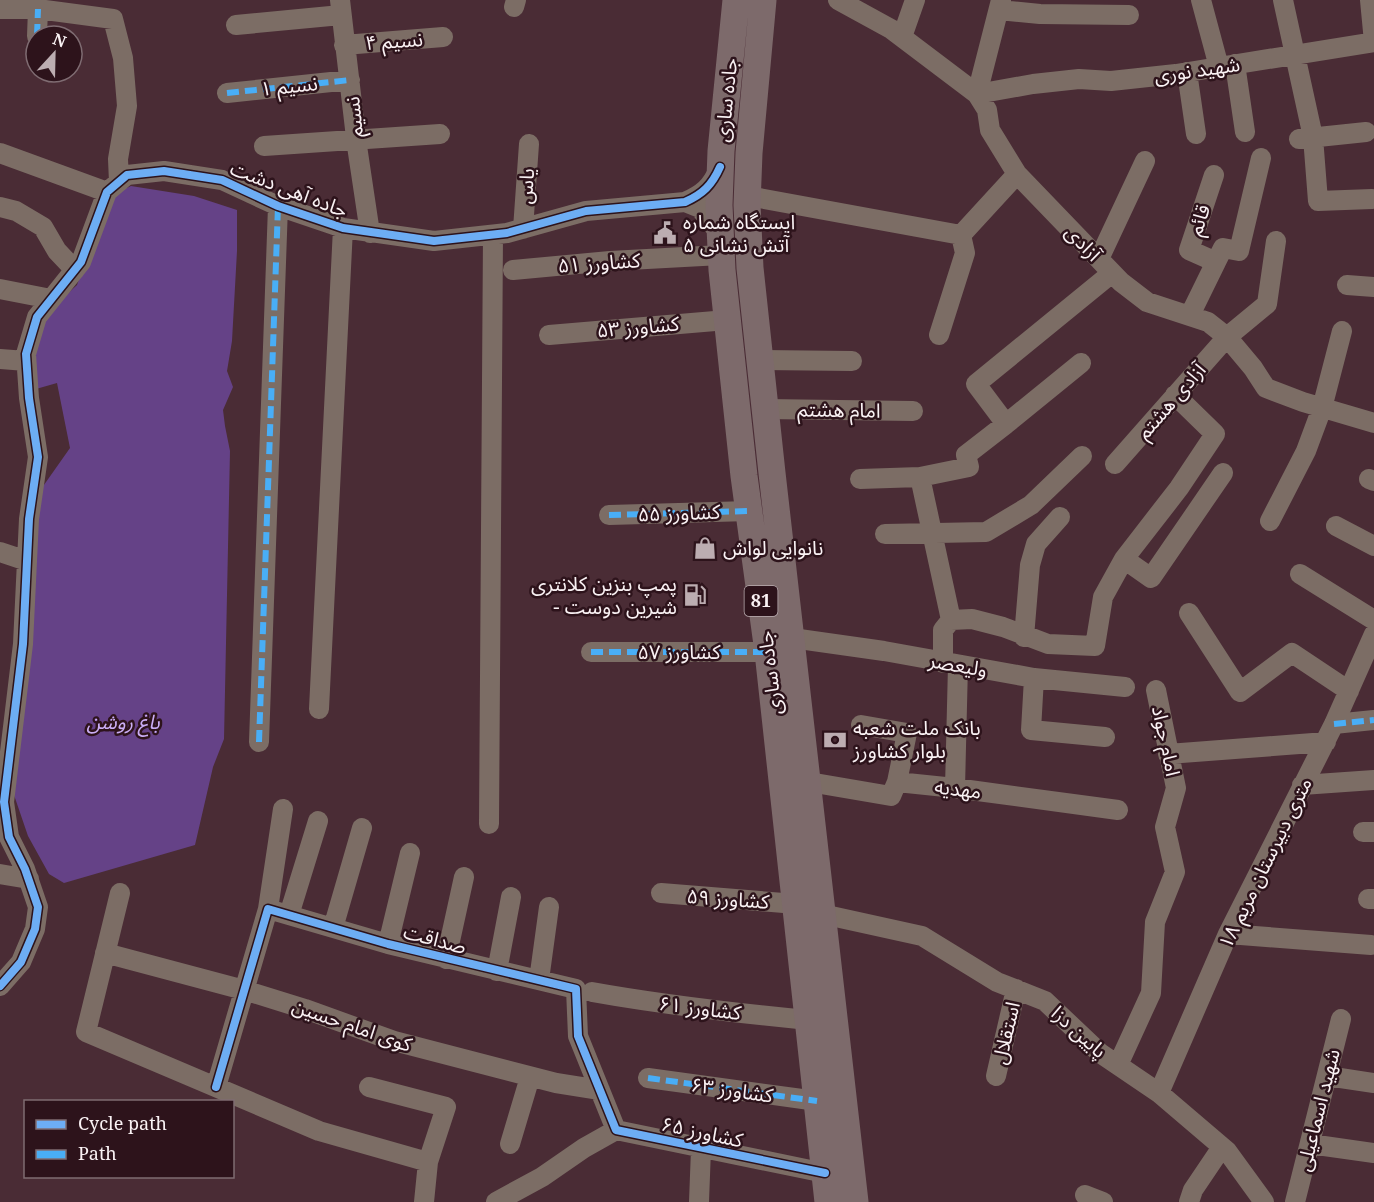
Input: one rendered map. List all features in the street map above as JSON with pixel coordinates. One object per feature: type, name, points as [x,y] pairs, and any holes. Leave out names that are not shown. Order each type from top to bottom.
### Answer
[{"type":"highway","name":"جاده ساری","points":[[736,0],[720,167],[721,245],[727,320],[768,652],[828,1202]]},
{"type":"highway","name":"جاده ساری","points":[[763,0],[749,153],[750,268],[855,1202]]},
{"type":"street","name":"آزادی","points":[[838,0],[891,29],[977,94],[987,110],[990,130],[1017,174],[1105,266],[1147,302],[1209,322],[1227,337],[1253,368],[1266,388],[1374,423]]},
{"type":"street","points":[[902,37],[915,0]]},
{"type":"street","points":[[1201,0],[1227,66],[1245,132]]},
{"type":"street","points":[[1283,0],[1296,53],[1306,138],[1318,201],[1372,198]]},
{"type":"street","name":"شهید نوری","points":[[977,94],[1079,79],[1111,81],[1187,72],[1374,42],[1370,0]]},
{"type":"street","points":[[977,94],[1000,5],[1040,14],[1130,15]]},
{"type":"street","points":[[0,986],[21,962],[36,929],[38,907],[29,879],[9,837],[4,802],[23,644],[29,519],[38,457],[26,354],[37,317],[81,262],[113,187],[127,106],[123,58],[113,19],[80,8],[38,9],[11,6]]},
{"type":"street","points":[[236,25],[340,7]]},
{"type":"street","name":"نسیم","points":[[340,7],[370,233]]},
{"type":"street","points":[[37,24],[38,9]]},
{"type":"street","name":"نسیم ۴","points":[[345,45],[443,37]]},
{"type":"street","points":[[1187,72],[1197,134]]},
{"type":"street","name":"نسیم ۱","points":[[227,93],[350,80]]},
{"type":"street","points":[[1306,138],[1366,132]]},
{"type":"street","points":[[264,146],[440,134]]},
{"type":"street","name":"یاس","points":[[523,229],[529,144]]},
{"type":"street","points":[[0,153],[113,187]]},
{"type":"street","points":[[1216,262],[1223,248],[1239,251],[1261,158]]},
{"type":"street","points":[[1006,424],[976,384],[1105,266],[1145,161]]},
{"type":"street","points":[[685,202],[700,195],[713,183],[720,167]]},
{"type":"street","name":"جاده آهی دشت","points":[[113,187],[127,175],[164,171],[222,180],[278,206],[343,228],[434,241],[493,235],[586,211],[685,202]]},
{"type":"street","points":[[961,235],[1017,174]]},
{"type":"street","name":"قائم","points":[[1190,315],[1216,262],[1189,250],[1214,174]]},
{"type":"street","points":[[748,196],[961,235]]},
{"type":"street","points":[[685,202],[700,208],[721,245]]},
{"type":"street","points":[[259,742],[278,206]]},
{"type":"street","points":[[0,207],[16,211],[43,227],[57,251],[75,270]]},
{"type":"street","points":[[319,709],[343,228]]},
{"type":"street","points":[[489,824],[493,235]]},
{"type":"street","points":[[939,336],[965,253],[961,235]]},
{"type":"street","name":"آزادی هشتم","points":[[1115,464],[1227,337],[1267,304],[1276,241]]},
{"type":"street","name":"کشاورز ۵۱","points":[[513,270],[610,261],[721,245]]},
{"type":"street","points":[[1347,285],[1374,287]]},
{"type":"street","points":[[0,289],[51,299]]},
{"type":"street","name":"کشاورز ۵۳","points":[[549,335],[727,320]]},
{"type":"street","points":[[1270,521],[1306,451],[1322,408],[1342,330]]},
{"type":"street","points":[[0,359],[26,361]]},
{"type":"street","points":[[760,360],[852,361]]},
{"type":"street","points":[[860,479],[921,477],[969,468],[966,455],[1081,363]]},
{"type":"street","points":[[955,788],[951,664],[943,630],[951,620],[972,619],[1003,627],[1024,637],[1048,644],[1095,646],[1103,597],[1124,559],[1179,488],[1215,434],[1175,395]]},
{"type":"street","name":"امام هشتم","points":[[765,409],[913,411]]},
{"type":"street","points":[[885,534],[986,532],[1031,505],[1082,456]]},
{"type":"street","points":[[1124,559],[1151,578],[1223,473]]},
{"type":"street","points":[[921,477],[951,620]]},
{"type":"street","name":"کشاورز ۵۵","points":[[609,515],[749,511]]},
{"type":"street","points":[[1024,637],[1030,565],[1036,544],[1060,517]]},
{"type":"street","points":[[1336,526],[1374,546]]},
{"type":"street","points":[[0,552],[27,561]]},
{"type":"street","points":[[1300,574],[1374,620]]},
{"type":"street","points":[[1189,613],[1240,692],[1292,653],[1349,691]]},
{"type":"street","name":"ولیعصر","points":[[792,638],[884,651],[1034,678],[1125,687]]},
{"type":"street","name":"۱۸ متری دبیرستان مریم","points":[[1159,1093],[1228,934],[1372,645]]},
{"type":"street","name":"کشاورز ۵۷","points":[[591,652],[768,652]]},
{"type":"street","points":[[1034,678],[1030,730],[1105,737]]},
{"type":"street","name":"امام جواد","points":[[1118,1065],[1151,993],[1155,922],[1175,872],[1165,827],[1176,788],[1156,690]]},
{"type":"street","points":[[1168,754],[1330,733],[1374,720]]},
{"type":"street","points":[[808,782],[891,796],[897,782],[907,733],[861,725]]},
{"type":"street","points":[[1302,785],[1374,780]]},
{"type":"street","name":"مهدیه","points":[[897,782],[1118,810]]},
{"type":"street","points":[[216,1087],[268,909],[283,809]]},
{"type":"street","points":[[289,915],[318,821]]},
{"type":"street","points":[[333,928],[362,828]]},
{"type":"street","points":[[388,944],[410,853]]},
{"type":"street","points":[[0,874],[29,879]]},
{"type":"street","points":[[446,959],[464,877]]},
{"type":"street","points":[[120,893],[86,1032],[318,1131],[428,1162]]},
{"type":"street","name":"کشاورز ۵۹","points":[[661,893],[796,904]]},
{"type":"street","points":[[497,971],[511,897]]},
{"type":"street","points":[[539,981],[549,907]]},
{"type":"street","name":"صداقت","points":[[268,909],[388,944],[576,990],[578,1036],[600,1090]]},
{"type":"street","name":"پایین دزا","points":[[822,914],[922,936],[997,981],[1045,1001],[1100,1053],[1159,1093],[1222,1147],[1264,1202]]},
{"type":"street","points":[[1228,934],[1371,945]]},
{"type":"street","name":"کوی امام حسین","points":[[105,953],[244,990],[394,1041],[530,1077],[600,1090]]},
{"type":"street","name":"استقلال","points":[[996,1076],[1016,989]]},
{"type":"street","name":"کشاورز ۶۱","points":[[592,992],[659,1003],[808,1020]]},
{"type":"street","name":"شهید اسماعیلی","points":[[1295,1202],[1341,1019]]},
{"type":"street","points":[[1327,1076],[1374,1083]]},
{"type":"street","points":[[510,1144],[530,1077]]},
{"type":"street","name":"کشاورز ۶۳","points":[[648,1078],[817,1101]]},
{"type":"street","points":[[369,1087],[446,1107],[428,1162],[424,1202]]},
{"type":"street","points":[[496,1202],[542,1177],[584,1148],[616,1130],[600,1090]]},
{"type":"street","name":"کشاورز ۶۵","points":[[616,1130],[825,1173]]},
{"type":"street","points":[[1310,1144],[1374,1153]]},
{"type":"street","points":[[1189,1202],[1193,1190],[1222,1147]]},
{"type":"street","points":[[699,1202],[701,1149]]},
{"type":"green space","name":"باغ روشن","points":[[131,186],[194,196],[237,210],[232,341],[227,371],[233,387],[223,410],[230,451],[224,739],[213,767],[195,845],[64,883],[49,874],[28,836],[14,795],[39,492],[70,448],[57,383],[36,389],[34,382],[37,336],[49,311],[77,285],[109,196]]},
{"type":"marked path","points":[[37,24],[38,9]]},
{"type":"marked path","points":[[227,93],[350,80]]},
{"type":"marked path","points":[[259,742],[278,206]]},
{"type":"marked path","points":[[609,515],[749,511]]},
{"type":"marked path","points":[[591,652],[768,652]]},
{"type":"marked path","points":[[1334,724],[1374,720]]},
{"type":"marked path","points":[[648,1078],[817,1101]]},
{"type":"cycle path","points":[[0,986],[21,962],[35,929],[38,907],[25,869],[9,837],[4,802],[23,644],[29,519],[38,457],[29,398],[26,354],[37,317],[81,262],[107,192],[127,175],[164,171],[222,180],[278,206],[343,228],[434,241],[507,233],[586,211],[685,202],[706,188],[720,167]]},
{"type":"cycle path","points":[[216,1087],[268,909],[388,944],[576,989],[578,1036],[616,1130],[825,1173]]},
{"type":"place","name":"ایستگاه شماره ۵ آتش نشانی","points":[[665,233]]},
{"type":"place","name":"نانوایی لواش","points":[[705,548]]},
{"type":"place","name":"پمپ بنزین کلانتری - شیرین دوست","points":[[695,595]]},
{"type":"place","name":"بانک ملت شعبه بلوار کشاورز","points":[[835,740]]}]
